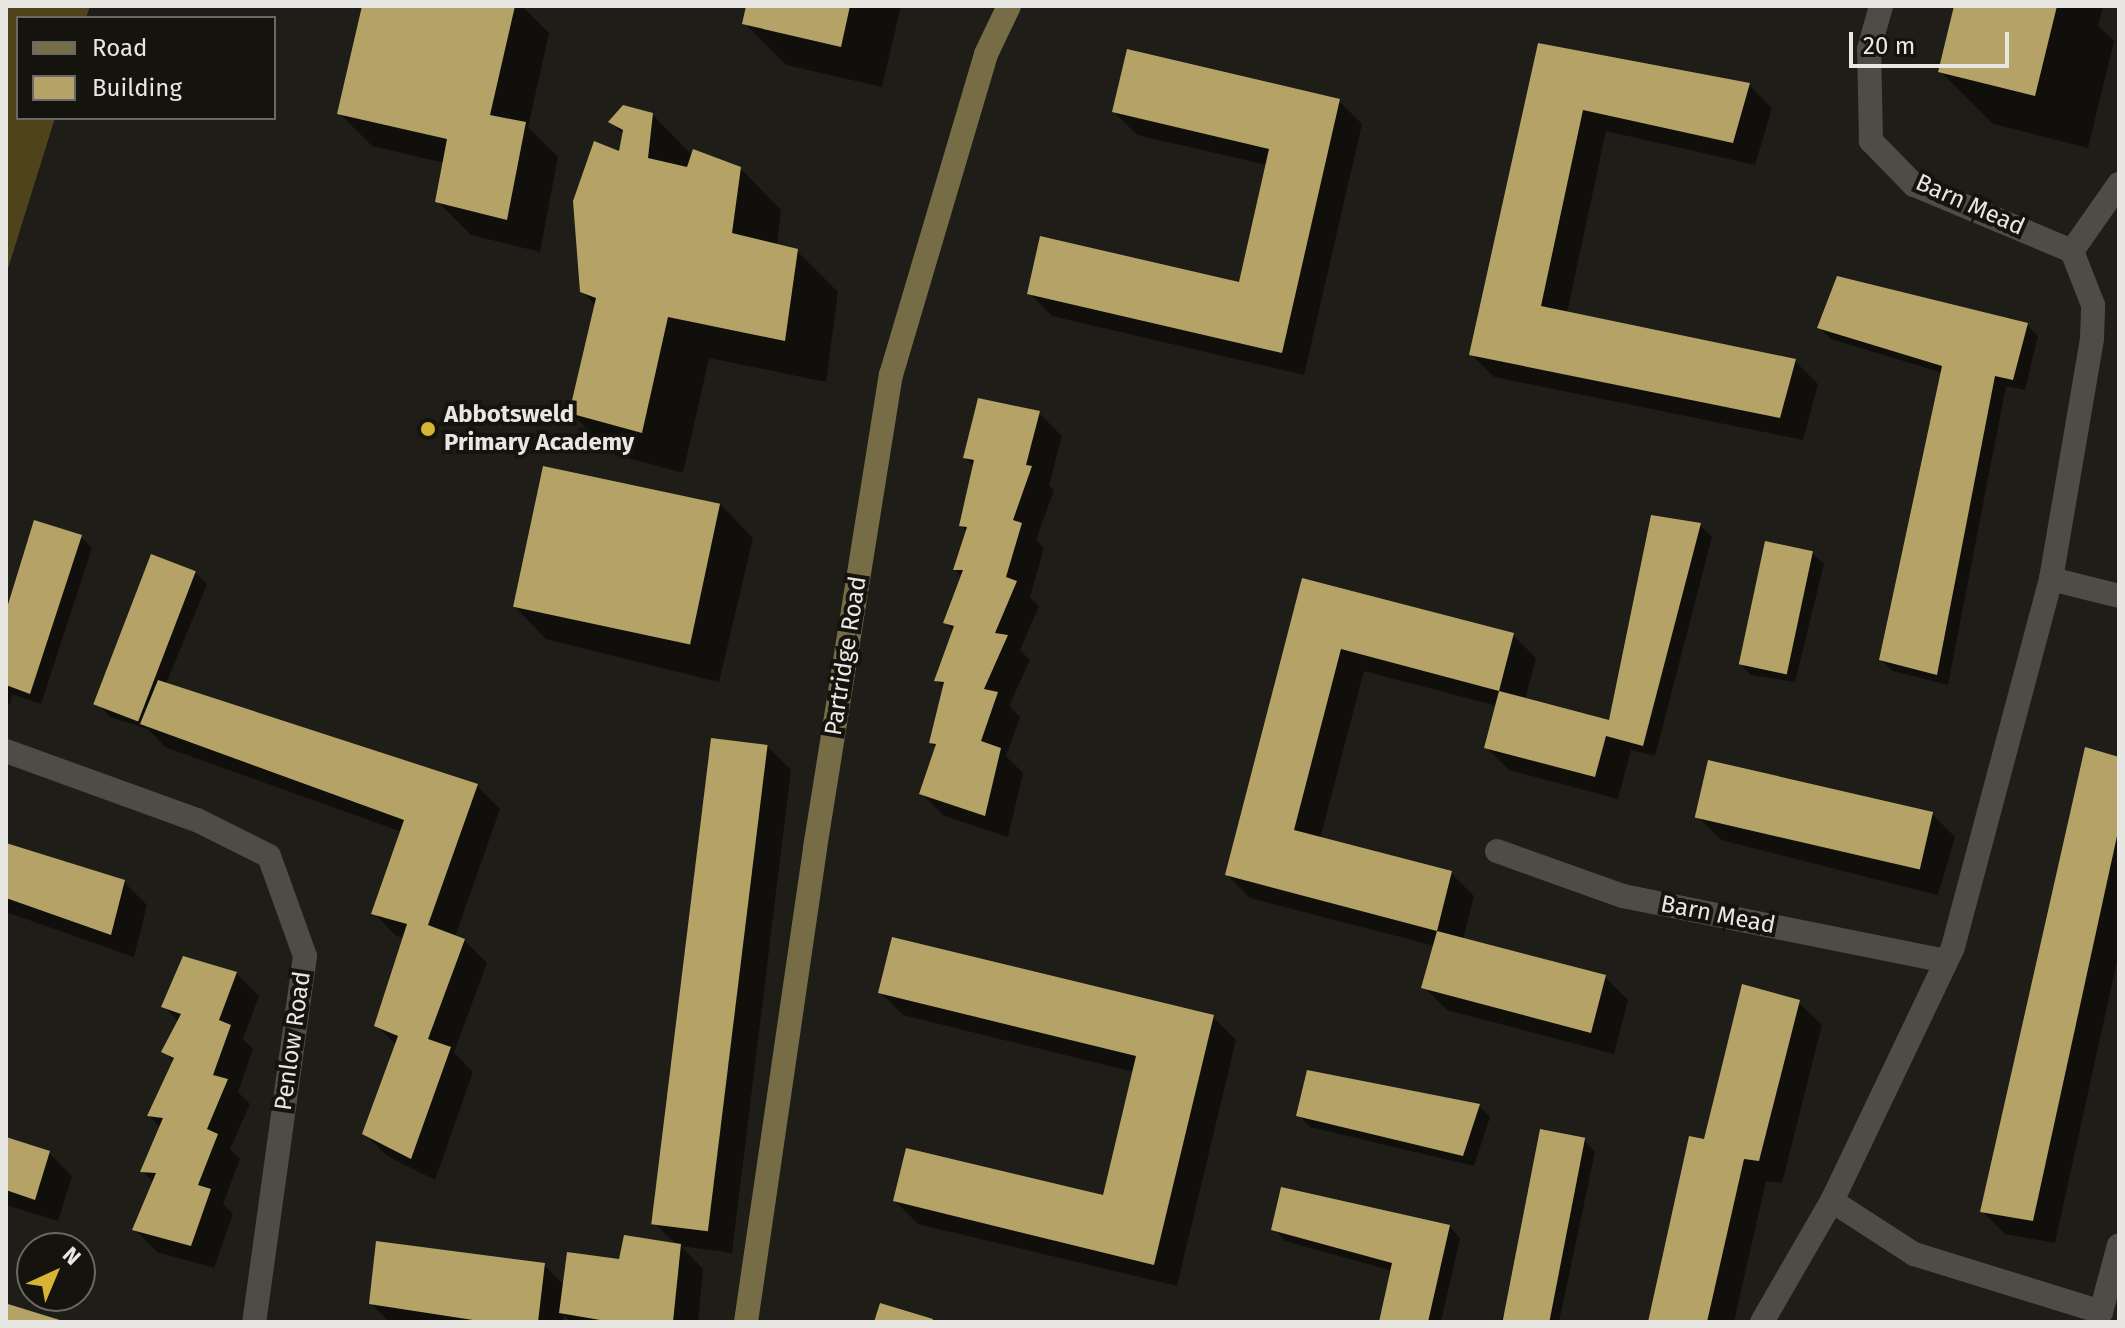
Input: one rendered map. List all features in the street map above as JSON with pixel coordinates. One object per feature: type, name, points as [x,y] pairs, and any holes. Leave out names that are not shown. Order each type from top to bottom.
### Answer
[{"type":"street","name":"Partridge Road","points":[[746,1322],[818,832],[891,375],[986,54],[1009,6]]},
{"type":"street","name":"Barn Mead","points":[[1881,6],[1869,49],[1871,141],[1914,185],[2072,251]]},
{"type":"street","points":[[1762,1322],[1832,1201],[1953,947],[2051,579],[2092,338],[2093,305],[2072,251],[2119,184]]},
{"type":"street","points":[[2051,579],[2119,596]]},
{"type":"street","name":"Penlow Road","points":[[6,751],[197,820],[269,856],[305,956],[254,1322]]},
{"type":"street","name":"Barn Mead","points":[[1497,851],[1623,896],[1944,961]]},
{"type":"street","points":[[1832,1201],[1914,1254],[2101,1312],[2119,1245]]},
{"type":"shaded area","points":[[6,6],[90,6],[87,16],[16,16],[16,120],[54,120],[6,275]]},
{"type":"building","points":[[362,6],[515,6],[490,115],[526,122],[507,220],[435,202],[447,139],[337,114]]},
{"type":"building","points":[[746,6],[850,6],[841,47],[742,24]]},
{"type":"building","points":[[1954,6],[2057,6],[2035,96],[1938,72]]},
{"type":"building","points":[[1538,43],[1750,83],[1733,143],[1583,110],[1541,306],[1796,359],[1780,418],[1469,355]]},
{"type":"building","points":[[1127,49],[1340,99],[1282,353],[1027,294],[1040,236],[1239,282],[1269,149],[1112,112]]},
{"type":"building","points":[[623,105],[653,113],[648,158],[687,167],[693,149],[741,167],[732,233],[798,249],[785,341],[668,317],[642,433],[569,413],[596,298],[580,292],[573,201],[594,141],[619,151],[623,130],[608,122]]},
{"type":"building","points":[[1837,276],[2028,323],[2013,380],[1995,376],[1937,675],[1879,660],[1942,366],[1817,328]]},
{"type":"building","points":[[978,398],[1040,411],[1026,465],[1032,466],[1013,520],[1022,523],[1006,577],[1017,581],[995,633],[1008,635],[984,689],[998,692],[981,741],[1001,748],[985,816],[919,794],[936,744],[929,743],[944,682],[934,681],[954,626],[943,623],[963,570],[953,570],[967,527],[959,526],[974,460],[963,458]]},
{"type":"building","points":[[543,466],[720,504],[690,644],[513,607]]},
{"type":"building","points":[[1651,515],[1701,523],[1643,746],[1606,736],[1595,777],[1484,748],[1499,691],[1609,720]]},
{"type":"building","points":[[34,520],[82,535],[30,694],[6,685],[6,611]]},
{"type":"building","points":[[1765,541],[1813,551],[1787,674],[1739,664]]},
{"type":"building","points":[[151,554],[196,571],[138,722],[93,704]]},
{"type":"building","points":[[1302,578],[1514,633],[1499,691],[1341,649],[1294,830],[1452,871],[1437,931],[1225,875]]},
{"type":"building","points":[[158,680],[478,784],[428,925],[465,939],[428,1039],[451,1047],[411,1159],[362,1134],[398,1036],[374,1026],[407,924],[371,914],[404,820],[140,724]]},
{"type":"building","points":[[711,738],[768,745],[708,1231],[651,1224]]},
{"type":"building","points":[[2085,747],[2119,757],[2119,827],[2033,1221],[1980,1212]]},
{"type":"building","points":[[1708,760],[1933,812],[1920,869],[1695,817]]},
{"type":"building","points":[[6,843],[125,880],[111,935],[6,898]]},
{"type":"building","points":[[1437,931],[1606,975],[1591,1033],[1421,988]]},
{"type":"building","points":[[892,937],[1214,1015],[1154,1265],[893,1201],[906,1148],[1103,1195],[1136,1056],[878,993]]},
{"type":"building","points":[[183,956],[237,972],[219,1020],[231,1025],[213,1075],[228,1079],[207,1129],[218,1134],[198,1185],[211,1189],[191,1246],[132,1230],[156,1173],[140,1172],[163,1118],[147,1116],[174,1058],[161,1052],[181,1014],[161,1007]]},
{"type":"building","points":[[1742,984],[1800,1000],[1759,1161],[1744,1159],[1707,1322],[1648,1322],[1689,1136],[1704,1139]]},
{"type":"building","points":[[1307,1070],[1480,1104],[1463,1156],[1296,1116]]},
{"type":"building","points":[[1540,1129],[1585,1138],[1549,1322],[1502,1322]]},
{"type":"building","points":[[6,1137],[50,1151],[35,1200],[6,1190]]},
{"type":"building","points":[[1281,1187],[1450,1225],[1428,1322],[1379,1322],[1392,1263],[1271,1230]]},
{"type":"building","points":[[624,1235],[681,1244],[673,1322],[612,1322],[559,1313],[567,1252],[619,1259]]},
{"type":"building","points":[[376,1241],[545,1263],[538,1322],[486,1322],[369,1304]]},
{"type":"building","points":[[880,1303],[933,1319],[932,1322],[874,1322]]},
{"type":"building","points":[[8,1304],[16,1306],[16,1312],[34,1312],[63,1321],[63,1322],[6,1322]]},
{"type":"place","name":"Abbotsweld Primary Academy","points":[[428,429]]}]
